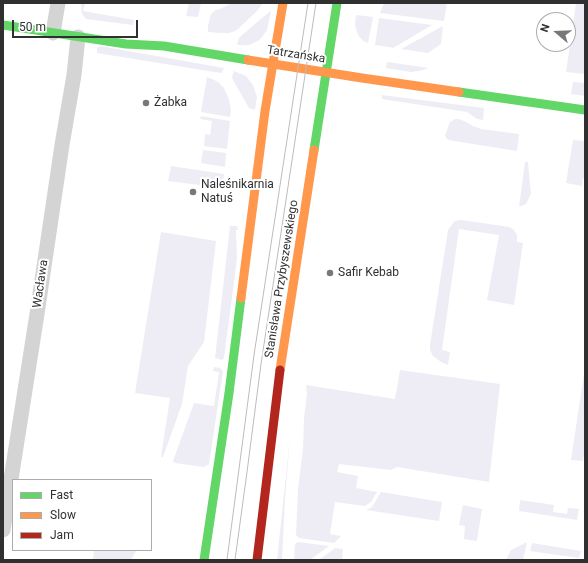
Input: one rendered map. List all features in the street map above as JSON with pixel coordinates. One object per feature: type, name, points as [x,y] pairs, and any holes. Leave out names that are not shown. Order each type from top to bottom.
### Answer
[{"type":"main road","points":[[204,560],[229,393],[265,111],[283,3]]},
{"type":"main road","name":"Stanisława Przybyszewskiego","points":[[257,560],[278,385],[337,3]]},
{"type":"main road","name":"Tatrzańska","points":[[3,25],[126,44],[164,46],[273,64],[585,110]]},
{"type":"street","points":[[53,33],[58,3]]},
{"type":"street","name":"Wacława","points":[[3,530],[74,75],[78,37]]},
{"type":"shaded area","points":[[81,3],[85,3],[83,11],[134,20],[133,25],[86,19],[82,14]]},
{"type":"shaded area","points":[[189,3],[201,3],[198,17],[186,16]]},
{"type":"shaded area","points":[[232,3],[263,3],[257,11],[235,31],[229,33],[208,32],[211,14],[214,11]]},
{"type":"shaded area","points":[[384,3],[447,3],[444,21],[380,13]]},
{"type":"shaded area","points":[[576,3],[585,3],[585,74],[566,72],[569,52],[576,52],[576,12],[575,12]]},
{"type":"shaded area","points":[[271,11],[267,30],[258,41],[249,45],[237,45],[239,38],[242,35]]},
{"type":"shaded area","points":[[356,15],[373,17],[368,43],[363,41],[358,35],[355,25]]},
{"type":"shaded area","points":[[379,18],[432,25],[393,48],[375,45]]},
{"type":"shaded area","points":[[443,26],[441,44],[428,53],[401,49]]},
{"type":"shaded area","points":[[100,46],[224,68],[221,73],[97,53],[97,48]]},
{"type":"shaded area","points":[[387,62],[429,68],[411,72],[386,68]]},
{"type":"shaded area","points":[[234,71],[246,76],[253,85],[257,97],[255,110],[249,108],[233,80],[232,77]]},
{"type":"shaded area","points":[[207,77],[218,82],[224,88],[229,100],[231,110],[230,117],[201,112]]},
{"type":"shaded area","points":[[573,82],[585,83],[585,96],[571,94]]},
{"type":"shaded area","points":[[382,95],[484,108],[483,120],[477,119],[467,112],[382,99]]},
{"type":"shaded area","points":[[201,116],[230,121],[227,149],[204,146],[205,134],[210,135],[212,121],[200,119]]},
{"type":"shaded area","points":[[455,119],[459,119],[481,129],[519,134],[517,151],[448,140],[445,136],[448,127],[450,122]]},
{"type":"shaded area","points":[[573,140],[585,141],[585,178],[583,178],[582,186],[566,183]]},
{"type":"shaded area","points":[[203,150],[226,153],[225,167],[201,163]]},
{"type":"shaded area","points":[[525,162],[528,162],[531,194],[526,204],[519,207]]},
{"type":"shaded area","points":[[171,166],[224,174],[222,188],[168,181]]},
{"type":"shaded area","points":[[461,220],[510,227],[517,235],[517,242],[523,243],[514,305],[487,300],[499,235],[459,229],[442,350],[450,352],[448,365],[433,356],[430,350],[430,345],[448,230],[455,221]]},
{"type":"shaded area","points":[[230,226],[237,226],[238,230],[236,230],[237,259],[224,358],[222,360],[215,358]]},
{"type":"shaded area","points":[[161,232],[216,241],[204,342],[188,366],[182,404],[163,457],[161,457],[170,398],[135,393]]},
{"type":"shaded area","points":[[214,367],[220,368],[223,371],[209,464],[204,467],[175,463],[173,461],[194,403],[214,406],[219,372],[213,371]]},
{"type":"shaded area","points":[[585,367],[585,447],[583,461],[571,460]]},
{"type":"shaded area","points":[[400,370],[500,384],[489,482],[397,467],[391,470],[339,464],[337,472],[358,476],[356,488],[377,492],[371,502],[365,506],[335,502],[330,534],[341,536],[334,543],[299,538],[296,535],[298,489],[303,449],[304,418],[307,394],[306,385],[395,399]]},
{"type":"shaded area","points":[[290,438],[282,560],[277,560]]},
{"type":"shaded area","points":[[381,492],[442,502],[439,521],[366,510],[372,507]]},
{"type":"shaded area","points":[[520,500],[554,505],[553,512],[567,514],[568,508],[579,509],[577,520],[519,511]]},
{"type":"shaded area","points":[[463,505],[482,509],[476,541],[464,539],[465,526],[459,525]]},
{"type":"shaded area","points":[[298,542],[329,546],[310,560],[294,560],[295,544]]},
{"type":"shaded area","points":[[527,542],[523,560],[506,560],[511,550]]},
{"type":"shaded area","points":[[532,543],[581,551],[579,558],[530,551]]},
{"type":"shaded area","points":[[335,548],[343,549],[342,560],[319,560]]},
{"type":"shaded area","points":[[94,551],[136,551],[131,560],[93,560]]},
{"type":"tram line","points":[[227,560],[254,355],[308,3]]},
{"type":"tram line","points":[[235,560],[261,364],[316,3]]},
{"type":"traffic: fast","points":[[314,150],[337,3]]},
{"type":"traffic: fast","points":[[3,25],[126,44],[164,46],[248,60]]},
{"type":"traffic: fast","points":[[459,92],[585,110]]},
{"type":"traffic: fast","points":[[204,560],[229,393],[241,298]]},
{"type":"traffic: slow","points":[[241,298],[265,111],[283,3]]},
{"type":"traffic: slow","points":[[248,60],[459,92]]},
{"type":"traffic: slow","points":[[280,370],[314,150]]},
{"type":"traffic: jam","points":[[257,560],[280,370]]},
{"type":"place","name":"Żabka","points":[[146,103]]},
{"type":"place","name":"Naleśnikarnia Natuś","points":[[193,192]]},
{"type":"place","name":"Safir Kebab","points":[[330,273]]}]
